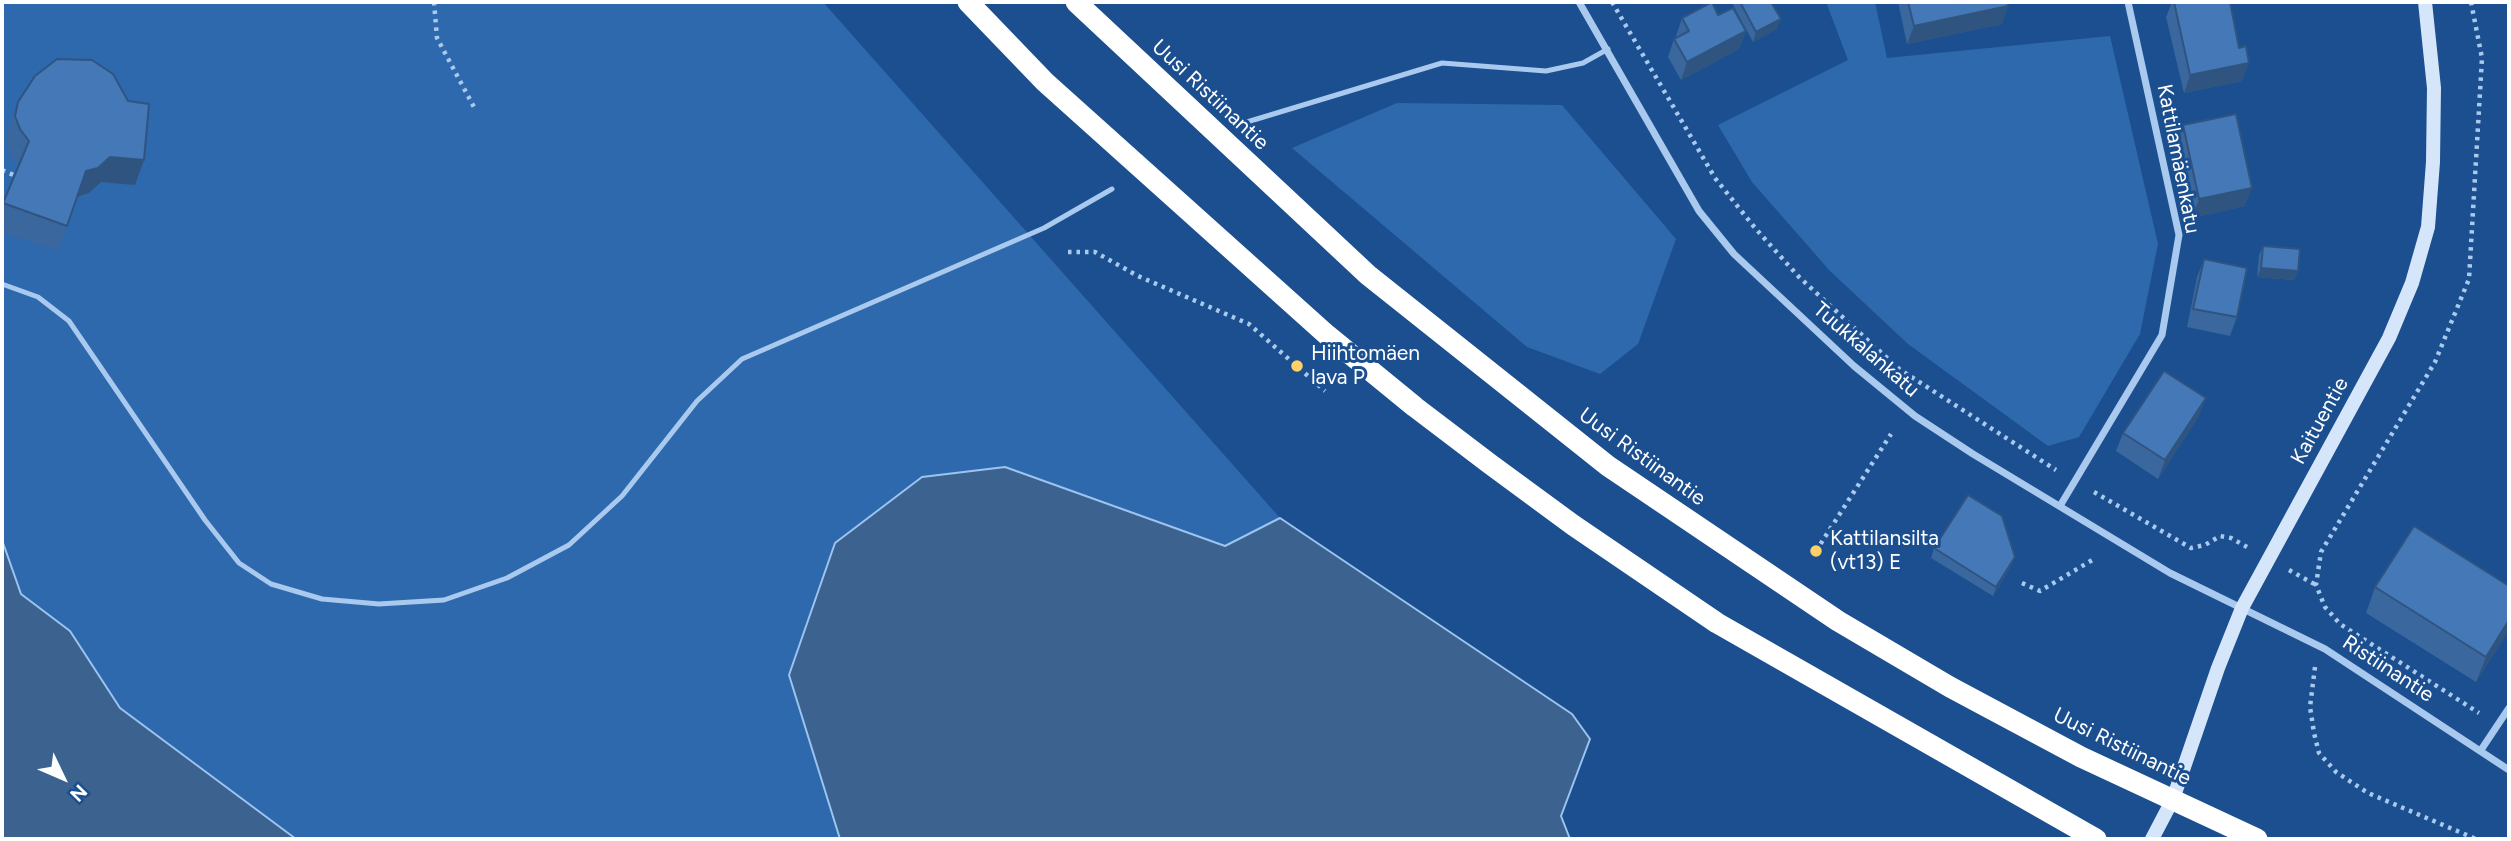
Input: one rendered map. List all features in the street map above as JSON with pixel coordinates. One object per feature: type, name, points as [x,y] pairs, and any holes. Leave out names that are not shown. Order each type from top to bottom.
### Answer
[{"type":"highway","points":[[968,2],[1045,82],[1327,335],[1415,408],[1500,472],[1717,623],[2096,839]]},
{"type":"highway","name":"Uusi Ristiinantie","points":[[1076,2],[1368,275],[1608,466],[1737,555],[1950,687],[2081,757],[2257,839]]},
{"type":"street","name":"Tuukkalankatu","points":[[1579,2],[1699,211],[1734,254],[1854,366],[1915,416],[2170,573],[2242,608]]},
{"type":"street","name":"Kattilamäenkatu","points":[[2060,506],[2162,335],[2179,235],[2128,2]]},
{"type":"street","name":"Kaituentie","points":[[2152,839],[2173,799],[2218,668],[2242,608],[2389,338],[2412,283],[2428,227],[2433,162],[2434,88],[2425,2]]},
{"type":"street","name":"Ristiinantie","points":[[2242,608],[2325,649],[2509,770]]},
{"type":"street","points":[[2481,750],[2509,708]]},
{"type":"lane","points":[[1248,122],[1442,63],[1546,71],[1583,63],[1608,50]]},
{"type":"lane","points":[[2,284],[38,297],[69,321],[205,520],[239,563],[271,584],[322,599],[379,604],[444,600],[508,578],[569,545],[622,496],[697,401],[742,359],[1044,228],[1112,189]]},
{"type":"path","points":[[434,2],[437,38],[475,108]]},
{"type":"path","points":[[1612,2],[1715,177],[1799,277],[1899,369],[1972,418],[2191,548],[2205,545],[2220,536],[2231,538],[2316,585]]},
{"type":"path","points":[[2,170],[16,176]]},
{"type":"path","points":[[1068,252],[1095,252],[1138,276],[1250,324],[1325,391]]},
{"type":"path","points":[[1816,551],[1891,434]]},
{"type":"path","points":[[2022,583],[2040,591],[2094,559]]},
{"type":"path","points":[[2476,839],[2368,793],[2336,772],[2319,753],[2314,733],[2310,707],[2313,671],[2340,624],[2498,725]]},
{"type":"shaded area","points":[[2,2],[823,2],[1280,518],[1225,546],[1005,467],[830,804],[840,839],[296,839],[120,708],[70,631],[21,594],[2,540]]},
{"type":"shaded area","points":[[1826,2],[1875,2],[1887,58],[2110,36],[2158,244],[2140,334],[2079,437],[2048,446],[1908,344],[1830,271],[1752,182],[1718,125],[1848,60]]},
{"type":"shaded area","points":[[1397,103],[1562,105],[1676,239],[1638,344],[1600,374],[1527,347],[1292,148]]},
{"type":"shaded area","points":[[1005,467],[1225,546],[1280,518],[1572,714],[1590,739],[1561,816],[1570,839],[840,839],[789,675],[835,543],[922,477]]},
{"type":"shaded area","points":[[2,540],[21,594],[70,631],[120,708],[296,839],[2,839]]},
{"type":"building","points":[[1712,2],[1718,15],[1733,8],[1746,31],[1687,62],[1674,39],[1689,31],[1682,18]]},
{"type":"building","points":[[1740,2],[1771,2],[1781,19],[1756,32]]},
{"type":"building","points":[[1908,2],[2008,2],[2008,6],[1914,26]]},
{"type":"building","points":[[2174,2],[2230,2],[2239,48],[2246,46],[2249,63],[2190,75]]},
{"type":"building","points":[[57,59],[92,60],[113,74],[128,101],[149,104],[144,160],[110,157],[98,168],[86,171],[67,226],[3,203],[29,141],[15,116],[18,102],[35,76]]},
{"type":"building","points":[[2236,114],[2252,188],[2199,199],[2183,125]]},
{"type":"building","points":[[2263,246],[2300,249],[2298,271],[2261,268]]},
{"type":"building","points":[[2204,259],[2247,268],[2237,317],[2193,309]]},
{"type":"building","points":[[2164,371],[2206,398],[2165,460],[2123,433]]},
{"type":"building","points":[[1968,495],[2002,516],[2015,557],[1996,587],[1934,548]]},
{"type":"building","points":[[2414,526],[2509,586],[2509,620],[2486,657],[2375,587]]},
{"type":"place","name":"Hiihtomäen lava P","points":[[1297,366]]},
{"type":"place","name":"Kattilansilta (vt13) E","points":[[1816,551]]}]
